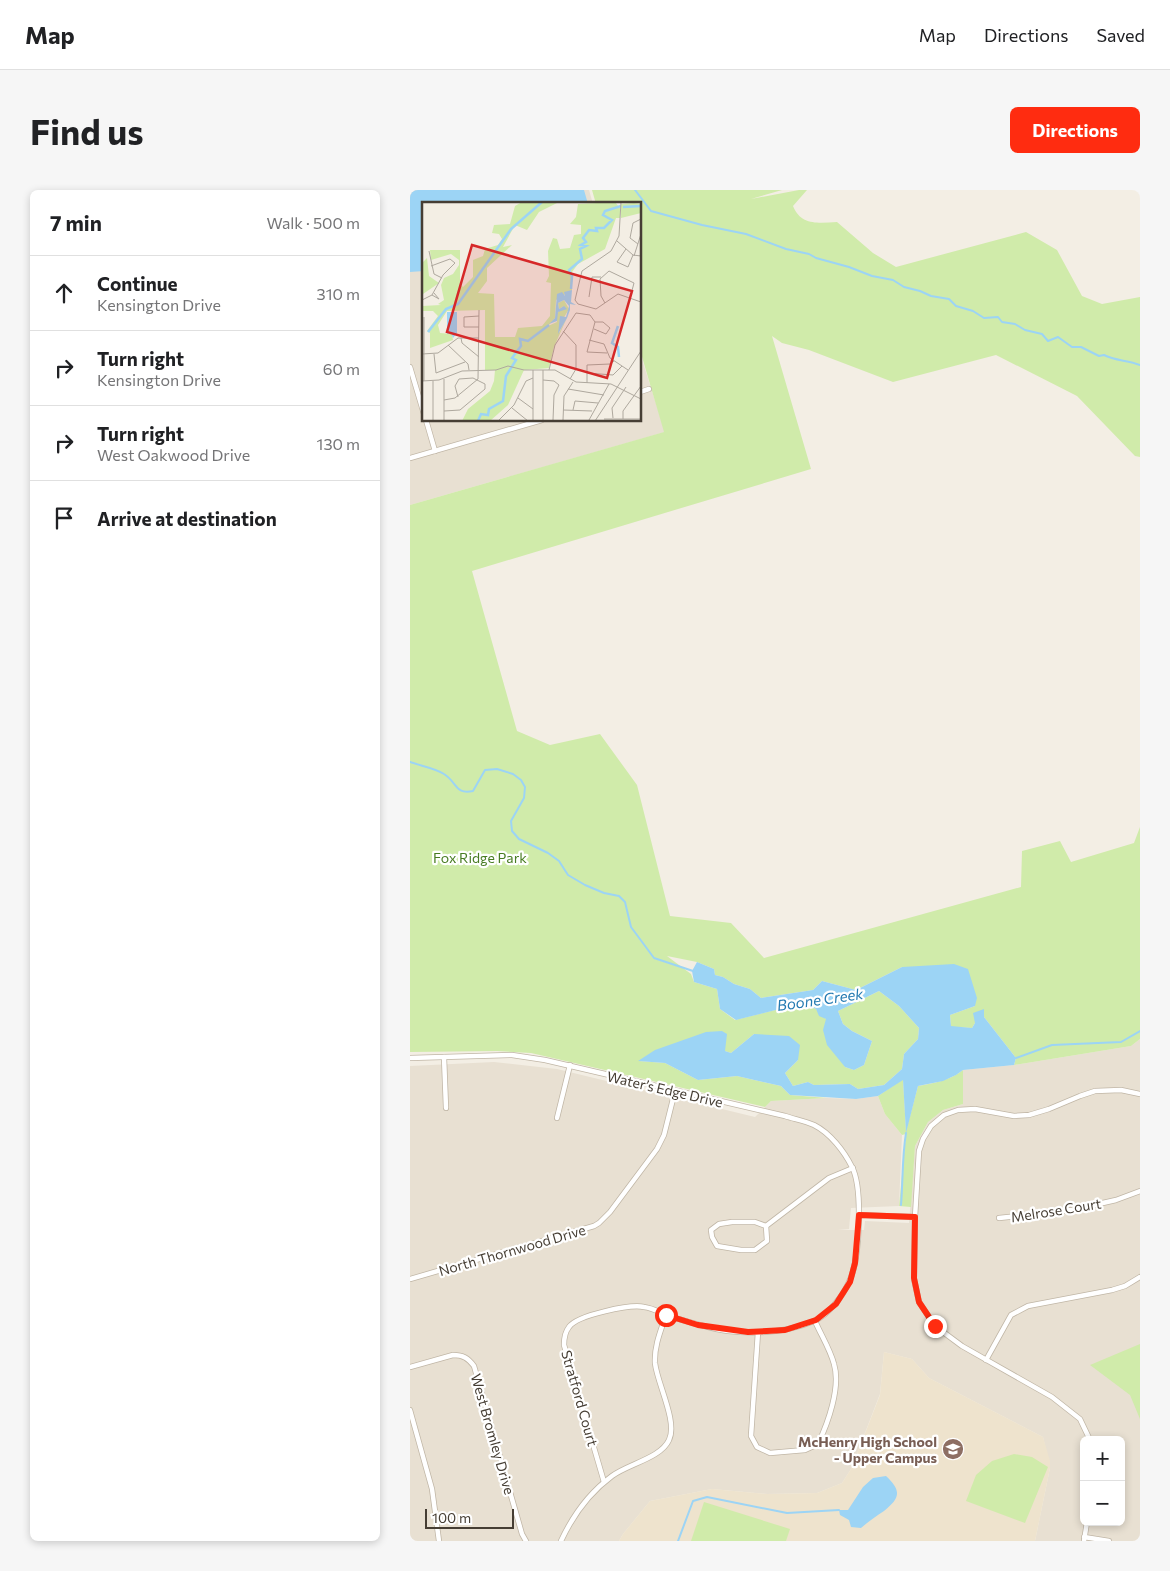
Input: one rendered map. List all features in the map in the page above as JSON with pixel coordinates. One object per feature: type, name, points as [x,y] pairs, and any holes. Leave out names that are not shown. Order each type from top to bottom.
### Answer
[{"type":"street","points":[[410,368],[422,407]]},
{"type":"street","points":[[641,392],[649,389]]},
{"type":"street","points":[[426,421],[435,451]]},
{"type":"street","points":[[518,421],[520,426]]},
{"type":"street","points":[[410,458],[538,421]]},
{"type":"street","name":"Water’s Edge Drive","points":[[410,1058],[512,1056],[546,1060],[785,1116],[814,1126],[832,1139],[853,1168],[858,1189],[859,1215],[855,1263],[850,1282],[836,1304],[816,1320]]},
{"type":"street","points":[[444,1057],[446,1108]]},
{"type":"street","points":[[557,1118],[570,1065]]},
{"type":"street","points":[[1088,1436],[1080,1419],[1052,1397],[962,1346],[935,1326],[919,1302],[914,1278],[915,1217],[920,1145],[935,1122],[944,1115],[958,1110],[975,1109],[1014,1116],[1029,1115],[1049,1110],[1080,1096],[1101,1090],[1120,1090],[1140,1094]]},
{"type":"street","name":"North Thornwood Drive","points":[[410,1279],[599,1223],[610,1212],[660,1142],[664,1135],[675,1091]]},
{"type":"street","points":[[766,1226],[829,1178],[853,1168]]},
{"type":"street","name":"Melrose Court","points":[[999,1218],[1072,1210],[1116,1200],[1140,1191]]},
{"type":"street","points":[[859,1215],[915,1217]]},
{"type":"street","points":[[732,1222],[755,1222],[766,1226],[767,1241],[755,1250],[717,1246],[711,1230],[719,1224],[732,1222]]},
{"type":"street","points":[[986,1360],[1011,1315],[1028,1306],[1112,1290],[1140,1278]]},
{"type":"street","name":"Stratford Court","points":[[604,1482],[564,1345],[569,1326],[582,1318],[631,1306],[646,1307],[698,1325],[728,1331],[758,1332],[785,1330],[816,1320]]},
{"type":"street","points":[[561,1541],[572,1519],[604,1482],[614,1474],[665,1447],[671,1436],[671,1421],[655,1362],[657,1344],[666,1315]]},
{"type":"street","points":[[758,1332],[750,1436],[757,1447],[770,1452],[805,1450],[818,1444],[826,1426],[837,1380],[834,1364],[816,1320]]},
{"type":"street","name":"West Bromley Drive","points":[[410,1367],[453,1355],[466,1357],[474,1366],[522,1534],[526,1541]]},
{"type":"street","points":[[410,1410],[432,1488],[439,1541]]},
{"type":"street","points":[[1087,1526],[1084,1539],[1109,1541]]},
{"type":"shaded area","points":[[410,190],[589,190],[592,202],[422,202],[422,421],[641,421],[641,356],[665,432],[410,505]]},
{"type":"shaded area","points":[[1140,1039],[1140,1541],[1035,1541],[1050,1468],[1043,1437],[929,1378],[912,1359],[884,1352],[880,1394],[851,1469],[842,1483],[817,1493],[767,1494],[712,1489],[650,1501],[619,1541],[410,1541],[410,1066],[494,1062],[557,1069],[755,1117],[771,1101],[827,1098],[856,1099],[878,1096],[885,1114],[902,1135],[899,1206],[851,1208],[849,1229],[838,1230],[864,1230],[865,1221],[909,1223],[915,1146],[928,1122],[943,1110],[963,1104],[963,1070],[1014,1065],[1131,1046]]},
{"type":"shaded area","name":"McHenry High School - Upper Campus","points":[[884,1352],[912,1359],[929,1378],[1043,1437],[1050,1461],[1050,1468],[1035,1541],[619,1541],[650,1501],[712,1489],[767,1494],[817,1493],[842,1483],[851,1469],[880,1395]]},
{"type":"green space","name":"Fox Ridge Park","points":[[592,190],[782,190],[751,199],[807,190],[793,206],[801,217],[811,222],[837,222],[873,253],[896,267],[1026,232],[1057,250],[1082,296],[1102,304],[1140,297],[1140,457],[1135,456],[1077,396],[996,355],[893,382],[809,350],[782,343],[772,336],[811,469],[472,571],[517,731],[550,745],[600,734],[637,785],[670,916],[731,923],[764,958],[1021,887],[1022,851],[1060,841],[1071,862],[1134,843],[1140,827],[1140,1039],[1131,1046],[1014,1065],[1016,1058],[984,1017],[975,1023],[972,1028],[951,1027],[950,1015],[975,1006],[902,967],[856,990],[822,981],[813,990],[761,998],[750,989],[715,975],[714,969],[697,962],[667,956],[691,974],[694,982],[717,989],[720,1009],[735,1020],[803,1003],[816,1009],[826,1019],[845,1067],[854,1070],[864,1065],[872,1041],[843,1024],[838,1011],[879,991],[899,1006],[919,1028],[918,1039],[904,1054],[902,1069],[884,1085],[858,1089],[850,1084],[814,1085],[808,1082],[793,1086],[785,1073],[798,1060],[754,1034],[731,1053],[725,1051],[639,1061],[665,1063],[698,1080],[737,1076],[781,1086],[790,1095],[827,1098],[771,1101],[765,1107],[531,1053],[497,1051],[410,1052],[410,505],[664,432],[641,353],[641,202],[595,202]]},
{"type":"green space","points":[[963,1070],[963,1104],[943,1110],[928,1122],[915,1146],[911,1207],[899,1206],[906,1134],[902,1135],[885,1114],[878,1096],[903,1079],[906,1131],[918,1086],[936,1083]]},
{"type":"green space","points":[[1140,1344],[1140,1419],[1130,1395],[1090,1365]]},
{"type":"green space","points":[[1014,1454],[1032,1457],[1048,1467],[1025,1523],[966,1501],[976,1475],[992,1461]]},
{"type":"green space","points":[[704,1502],[790,1529],[786,1541],[691,1541]]},
{"type":"water","points":[[410,190],[584,190],[587,202],[422,202],[422,271],[410,272]]},
{"type":"water","points":[[697,962],[714,969],[715,975],[750,989],[761,998],[813,990],[822,981],[856,990],[902,967],[954,964],[968,969],[977,998],[975,1006],[950,1015],[951,1026],[972,1028],[975,1023],[973,1013],[984,1009],[984,1017],[1016,1058],[1014,1065],[963,1070],[943,1081],[918,1086],[906,1133],[903,1080],[878,1096],[856,1099],[790,1095],[781,1086],[737,1076],[698,1080],[665,1063],[638,1061],[655,1050],[706,1032],[722,1031],[727,1034],[725,1051],[731,1053],[754,1034],[789,1036],[800,1045],[798,1060],[785,1073],[793,1086],[808,1082],[814,1085],[850,1084],[858,1089],[884,1085],[902,1069],[904,1054],[918,1039],[919,1028],[899,1006],[879,991],[838,1011],[843,1024],[872,1041],[864,1065],[854,1070],[845,1067],[827,1045],[823,1030],[826,1019],[819,1016],[816,1009],[803,1003],[736,1020],[720,1009],[717,989],[694,982],[692,971]]},
{"type":"water","points":[[886,1476],[897,1490],[896,1498],[884,1511],[861,1528],[851,1527],[849,1520],[840,1515],[839,1510],[848,1510],[863,1487],[873,1478]]},
{"type":"waterway","points":[[635,190],[651,211],[702,225],[746,234],[786,249],[809,254],[872,276],[893,280],[904,287],[931,296],[949,299],[956,306],[973,311],[984,318],[998,317],[1002,322],[1015,324],[1025,330],[1042,334],[1048,341],[1058,337],[1072,347],[1081,347],[1099,356],[1104,355],[1140,365]]},
{"type":"waterway","points":[[410,762],[440,772],[448,777],[459,789],[467,792],[473,791],[485,770],[497,769],[513,774],[521,780],[525,787],[524,798],[511,821],[512,831],[519,839],[548,853],[559,861],[568,875],[585,885],[604,893],[619,896],[625,902],[631,927],[654,958],[693,971]]},
{"type":"waterway","name":"Boone Creek","points":[[1016,1058],[1052,1045],[1121,1042],[1140,1031]]},
{"type":"waterway","points":[[901,1205],[906,1133]]},
{"type":"waterway","points":[[678,1541],[693,1501],[707,1497],[787,1513],[839,1510]]},
{"type":"place","name":"McHenry High School - Upper Campus","points":[[953,1449]]},
{"type":"route","points":[[666,1315],[698,1325],[728,1331],[748,1332],[785,1330],[816,1320],[836,1304],[850,1282],[855,1263],[859,1215],[915,1217],[914,1278],[919,1302],[935,1326]]}]
